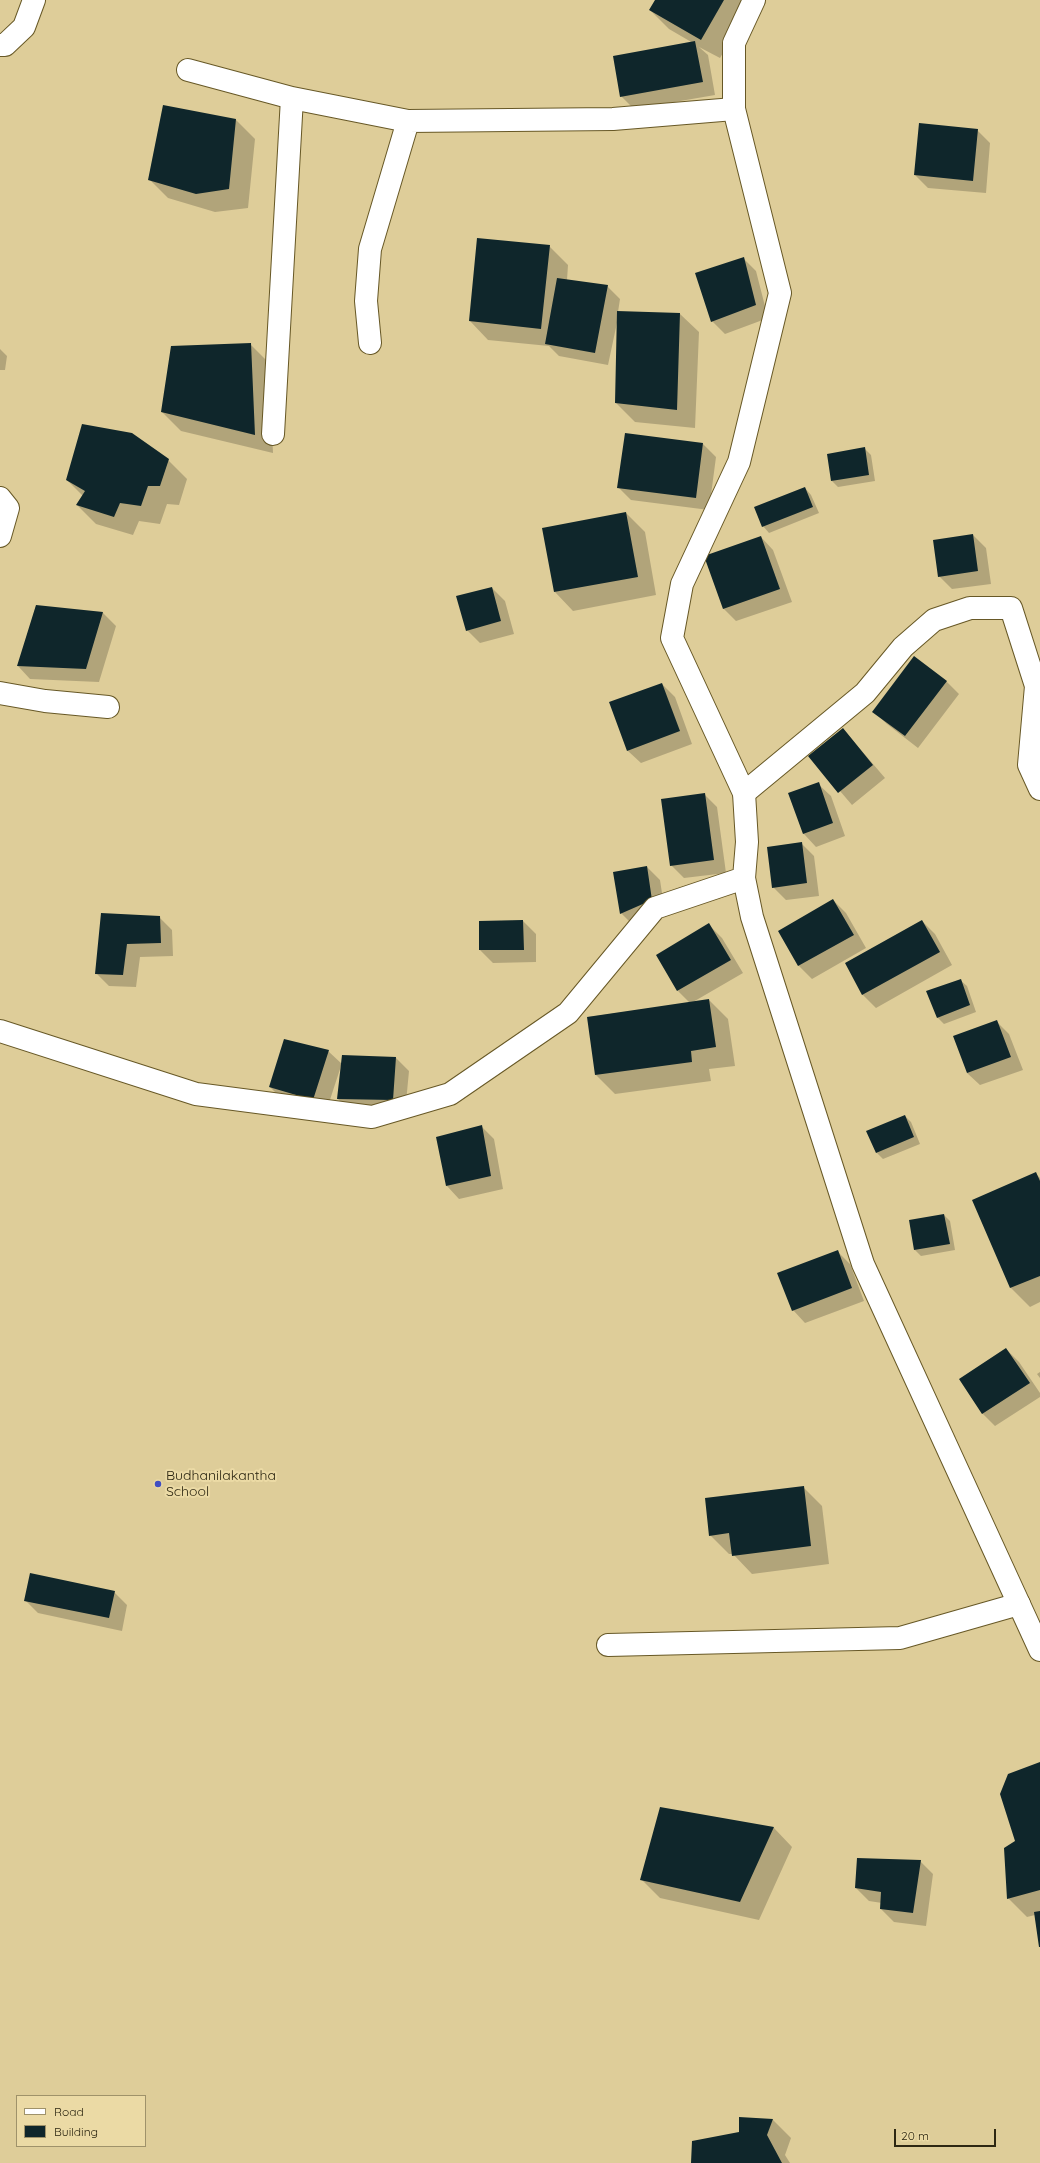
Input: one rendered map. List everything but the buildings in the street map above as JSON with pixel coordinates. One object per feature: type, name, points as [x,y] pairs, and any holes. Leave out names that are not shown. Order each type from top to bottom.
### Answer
[{"type":"street","points":[[0,45],[5,45],[24,27],[34,0]]},
{"type":"street","points":[[754,0],[734,43],[734,109],[780,293],[740,462],[682,584],[672,638],[744,793],[747,842],[744,878],[752,917],[863,1264],[1040,1650]]},
{"type":"street","points":[[188,70],[292,98],[408,121],[613,119],[734,109]]},
{"type":"street","points":[[274,434],[292,98]]},
{"type":"street","points":[[370,343],[366,301],[370,249],[408,121]]},
{"type":"street","points":[[0,498],[8,508],[0,536]]},
{"type":"street","points":[[744,793],[865,693],[903,647],[934,620],[970,608],[1011,608],[1036,686],[1029,765],[1040,788]]},
{"type":"street","points":[[0,693],[45,701],[108,707]]},
{"type":"street","points":[[0,1031],[196,1094],[372,1117],[450,1094],[568,1013],[655,908],[744,878]]},
{"type":"street","points":[[608,1645],[900,1638],[1019,1604]]},
{"type":"place","name":"Budhanilakantha School","points":[[158,1484]]}]
